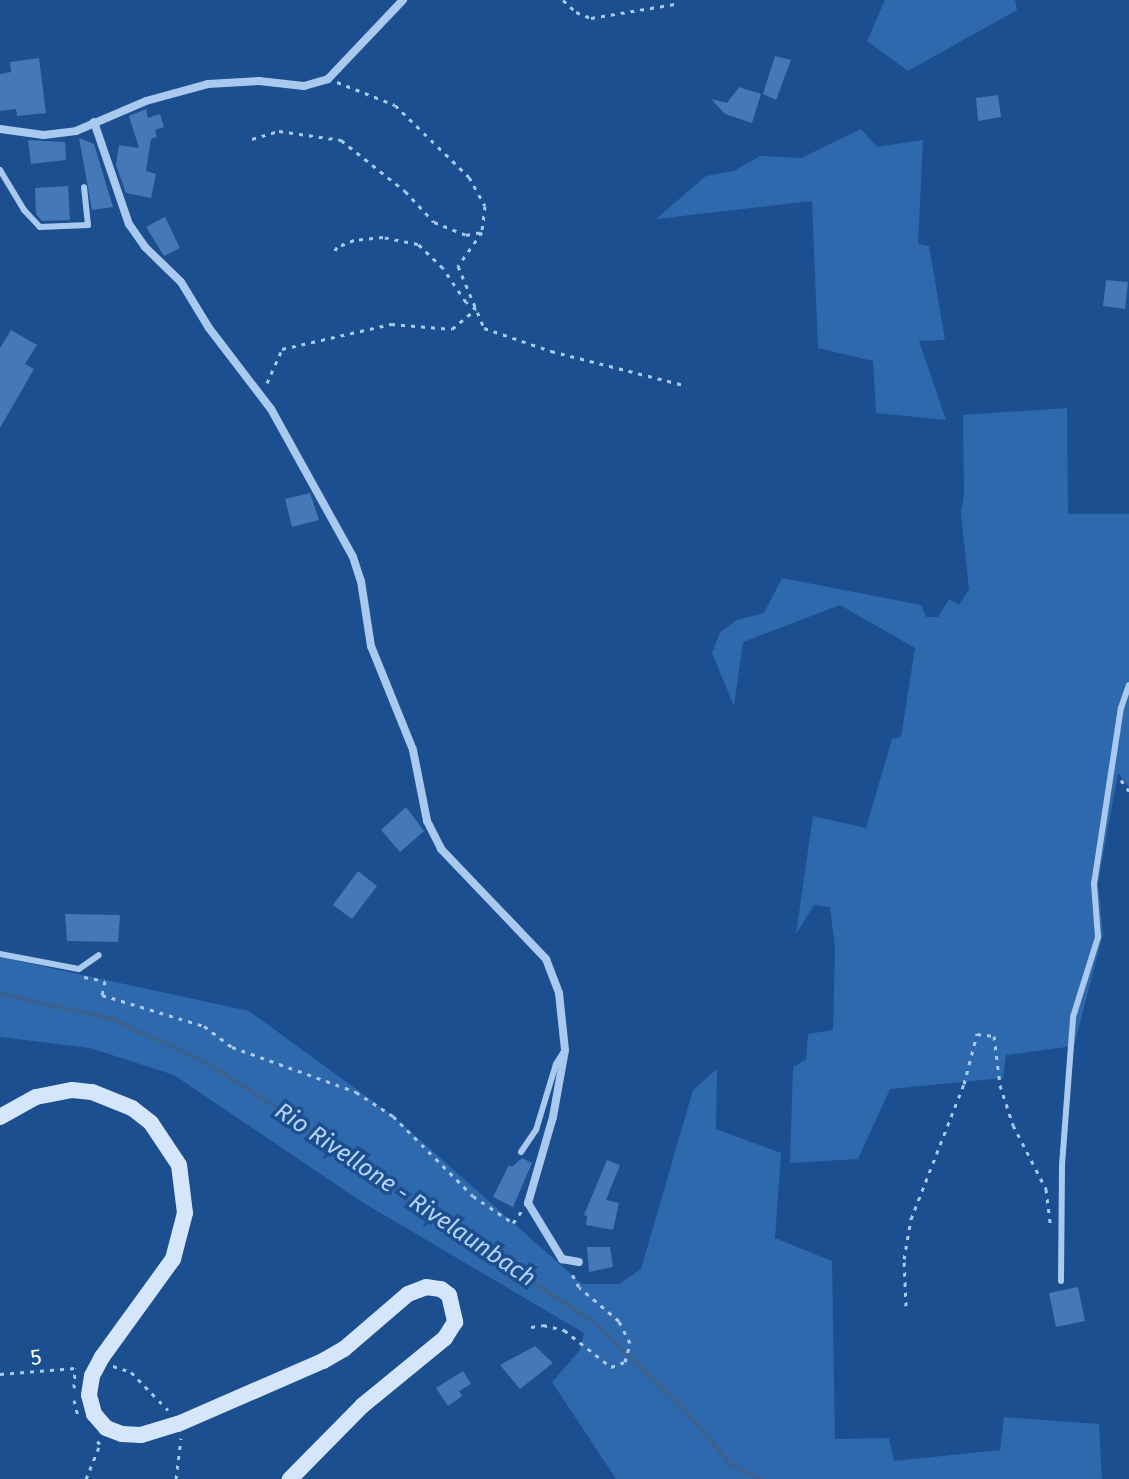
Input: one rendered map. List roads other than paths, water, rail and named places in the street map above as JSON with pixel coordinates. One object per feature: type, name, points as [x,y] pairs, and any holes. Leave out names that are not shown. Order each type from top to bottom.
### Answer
[{"type":"main road","points":[[0,1117],[36,1097],[72,1090],[92,1092],[132,1108],[166,1141],[179,1165],[184,1188],[182,1236],[173,1259],[102,1357],[92,1376],[89,1395],[94,1414],[106,1428],[122,1434],[141,1435],[178,1424],[323,1361],[344,1349],[408,1294],[426,1287],[441,1289],[449,1295],[455,1322],[445,1338],[362,1406],[290,1479]]},
{"type":"street","points":[[0,129],[44,135],[76,131],[146,101],[208,84],[259,81],[304,86],[328,79],[403,0]]},
{"type":"street","points":[[94,122],[129,224],[145,247],[181,282],[209,328],[263,399],[353,557],[361,581],[371,646],[413,750],[427,821],[441,849],[546,959],[559,993],[565,1050],[553,1117],[528,1203],[562,1259],[579,1262]]},
{"type":"lane","points":[[0,170],[24,210],[40,227],[88,225],[84,187]]},
{"type":"lane","points":[[1061,1281],[1062,1165],[1073,1017],[1098,937],[1094,884],[1121,708],[1129,685]]},
{"type":"lane","points":[[0,954],[79,969],[99,955]]},
{"type":"lane","points":[[521,1152],[536,1130],[556,1064],[565,1050]]},
{"type":"waterway","name":"Rio Rivellone - Rivelaunbach","points":[[0,994],[113,1019],[207,1063],[324,1138],[422,1210],[596,1324],[681,1406],[731,1465],[760,1479]]}]
